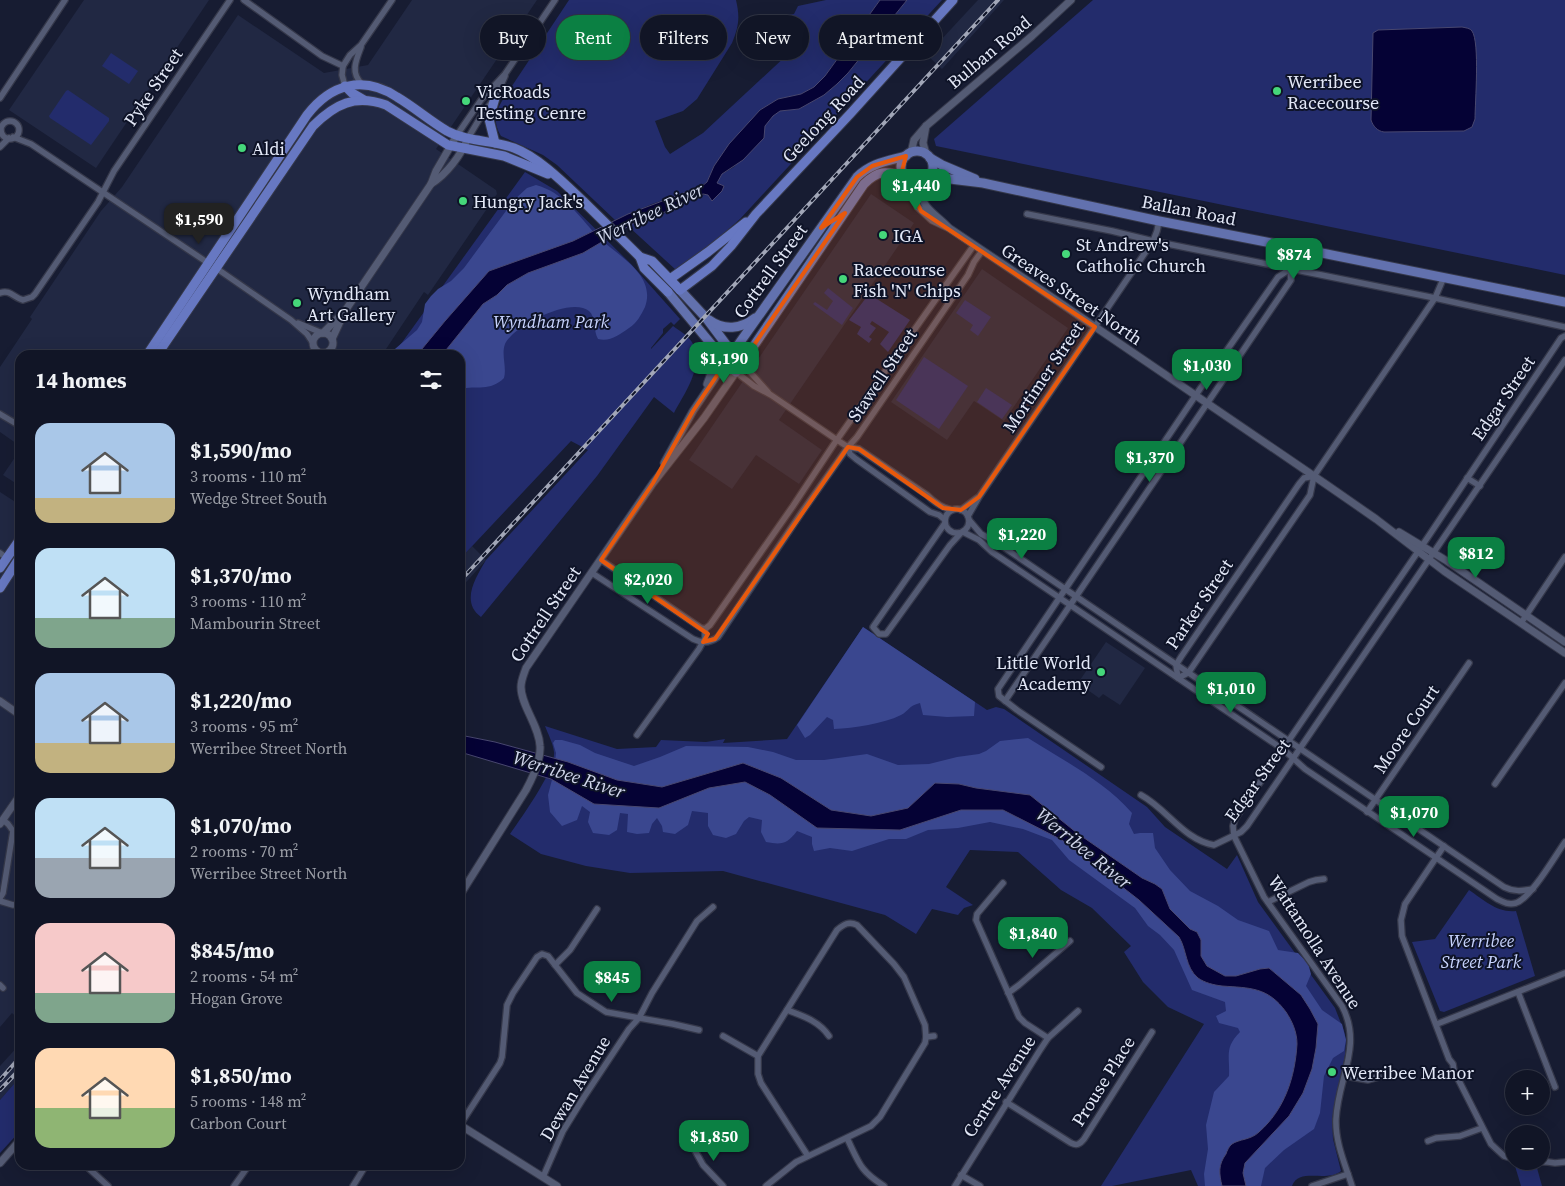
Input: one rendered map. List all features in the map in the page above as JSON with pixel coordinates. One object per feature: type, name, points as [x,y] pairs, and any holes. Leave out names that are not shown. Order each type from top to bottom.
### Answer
[{"type":"highway","name":"Geelong Road","points":[[680,290],[712,266],[731,246],[756,214],[953,0]]},
{"type":"highway","points":[[158,350],[160,342],[208,263],[307,115],[317,102],[328,94],[345,86],[362,84],[379,88],[396,96],[446,130],[457,135],[515,148],[540,163],[560,179],[640,257],[644,268],[668,292]]},
{"type":"highway","points":[[345,86],[364,100]]},
{"type":"highway","points":[[495,98],[489,119],[495,143]]},
{"type":"highway","points":[[152,350],[216,268],[313,126],[336,106],[364,100],[377,102],[386,105],[442,142],[464,149],[504,156],[560,179]]},
{"type":"highway","points":[[257,190],[266,194]]},
{"type":"highway","name":"Geelong Road","points":[[670,279],[756,214]]},
{"type":"highway","points":[[640,257],[652,261],[680,290]]},
{"type":"highway","points":[[208,263],[216,268]]},
{"type":"highway","points":[[668,292],[670,279]]},
{"type":"highway","points":[[668,292],[680,290]]},
{"type":"highway","points":[[0,568],[3,556],[15,544]]},
{"type":"highway","points":[[0,588],[15,565]]},
{"type":"main road","points":[[917,152],[928,156],[933,166],[926,180],[916,183],[906,177],[902,166],[909,155],[917,152]]},
{"type":"main road","name":"Cottrell Street","points":[[726,362],[857,177],[865,169],[879,163],[909,155]]},
{"type":"main road","name":"Ballan Road","points":[[928,156],[942,165],[983,183]]},
{"type":"main road","name":"Cottrell Street","points":[[736,372],[864,184],[873,175],[885,172],[906,177]]},
{"type":"main road","name":"Ballan Road","points":[[926,180],[942,178],[983,183],[1159,221],[1565,302]]},
{"type":"main road","points":[[821,228],[835,219],[841,219]]},
{"type":"main road","points":[[680,290],[707,319],[742,364]]},
{"type":"main road","points":[[668,292],[736,372]]},
{"type":"main road","points":[[707,319],[720,326],[732,328],[748,323],[760,312]]},
{"type":"street","points":[[0,98],[65,0]]},
{"type":"street","name":"Pyke Street","points":[[0,293],[9,292],[20,300],[32,297],[98,202],[114,171],[230,0]]},
{"type":"street","points":[[244,0],[319,54],[343,66]]},
{"type":"street","points":[[362,84],[354,70],[362,45],[392,0]]},
{"type":"street","points":[[332,339],[345,311],[431,184],[436,170],[457,135],[481,100],[505,74],[555,0]]},
{"type":"street","name":"Bulban Road","points":[[909,155],[917,134],[1032,36],[1071,0]]},
{"type":"street","points":[[345,86],[342,75],[343,66],[350,55],[362,45]]},
{"type":"street","points":[[431,184],[442,176],[464,149],[480,118],[495,98],[505,74]]},
{"type":"street","points":[[0,118],[14,122],[31,144]]},
{"type":"street","points":[[7,121],[4,123],[1,133],[4,136],[31,144],[208,263]]},
{"type":"street","points":[[926,126],[923,143],[928,156]]},
{"type":"street","points":[[0,147],[17,134],[18,128]]},
{"type":"street","name":"Greaves Street North","points":[[906,177],[921,211],[936,223],[949,228]]},
{"type":"street","name":"Greaves Street North","points":[[926,180],[921,191],[923,201],[926,207],[949,228],[1376,519],[1420,548],[1433,552],[1565,642]]},
{"type":"street","points":[[1026,214],[1565,326]]},
{"type":"street","name":"Mortimer Street","points":[[969,518],[979,497],[1153,241],[1159,221]]},
{"type":"street","name":"Stawell Street","points":[[704,629],[710,625],[768,543],[837,440],[974,245]]},
{"type":"street","points":[[1101,767],[1017,710],[999,696],[998,689],[1278,277],[1290,269],[1297,248]]},
{"type":"street","name":"Stawell Street","points":[[638,735],[703,642],[715,639],[721,633],[802,512],[848,447],[858,437],[968,275],[982,251]]},
{"type":"street","points":[[216,268],[291,320],[308,336],[318,350]]},
{"type":"street","points":[[1006,701],[1291,280],[1290,269]]},
{"type":"street","name":"Parker Street","points":[[1314,476],[1304,478],[1299,484],[1176,665],[1178,678],[1188,673],[1310,495],[1314,476],[1435,298],[1444,277]]},
{"type":"street","points":[[312,350],[317,335],[322,333],[345,311]]},
{"type":"street","points":[[291,320],[328,334],[332,339],[333,346],[331,350]]},
{"type":"street","name":"Edgar Street","points":[[1565,336],[1561,338],[1236,819],[1233,826],[1234,836],[1246,826],[1565,360]]},
{"type":"street","points":[[704,394],[713,362],[713,353],[708,340]]},
{"type":"street","name":"Cottrell Street","points":[[653,483],[693,411],[726,362]]},
{"type":"street","points":[[742,364],[771,395]]},
{"type":"street","points":[[736,372],[754,386],[771,395],[848,447],[860,449],[943,508],[961,510],[981,534],[993,540],[1511,890],[1533,889]]},
{"type":"street","name":"Cottrell Street","points":[[465,886],[526,790],[540,754],[540,741],[535,724],[524,701],[521,688],[526,668],[653,483],[704,418],[736,372]]},
{"type":"street","points":[[0,414],[15,423]]},
{"type":"street","points":[[848,447],[850,454],[856,459],[930,512],[939,515],[949,531],[952,533],[962,533],[979,540],[992,552],[1284,750],[1305,769],[1367,812],[1504,903],[1515,903],[1522,900],[1533,889],[1565,842]]},
{"type":"street","points":[[1467,478],[1480,486]]},
{"type":"street","name":"Mortimer Street","points":[[961,510],[979,497]]},
{"type":"street","points":[[793,506],[802,512]]},
{"type":"street","points":[[952,510],[873,627],[879,634],[886,634],[950,545],[968,528],[969,518]]},
{"type":"street","points":[[768,543],[777,550]]},
{"type":"street","name":"Greaves Street North","points":[[1420,548],[1429,559],[1565,653]]},
{"type":"street","points":[[1521,622],[1565,557]]},
{"type":"street","points":[[592,573],[693,640],[703,642],[706,634],[704,629],[601,560]]},
{"type":"street","name":"Moore Court","points":[[1367,812],[1469,663]]},
{"type":"street","points":[[1495,784],[1565,682]]},
{"type":"street","points":[[0,701],[15,712]]},
{"type":"street","points":[[1141,795],[1151,800],[1176,824],[1201,842],[1214,845],[1234,836]]},
{"type":"street","points":[[15,802],[1,822],[8,824],[12,831],[3,893],[0,900],[15,905]]},
{"type":"street","name":"Wattamolla Avenue","points":[[1234,836],[1264,896],[1346,1013],[1350,1024],[1351,1044],[1337,1110],[1336,1130],[1338,1143],[1352,1186]]},
{"type":"street","points":[[1444,846],[1405,904],[1401,928],[1405,945],[1449,1059],[1453,1064],[1454,1071],[1482,1128],[1494,1148],[1505,1156]]},
{"type":"street","points":[[1268,902],[1310,882],[1324,879]]},
{"type":"street","points":[[1003,883],[973,920],[1021,1020],[1048,1038]]},
{"type":"street","name":"Dewan Avenue","points":[[543,1177],[569,1123],[629,1029],[639,1018],[652,993],[697,921],[713,907]]},
{"type":"street","points":[[554,965],[570,950],[598,909]]},
{"type":"street","points":[[769,1185],[787,1168],[866,1129],[880,1117],[921,1051],[926,1036],[925,1025],[904,977],[857,926],[847,923],[837,930],[758,1056],[756,1063],[761,1083],[808,1156]]},
{"type":"street","points":[[1008,992],[1019,985],[1070,941]]},
{"type":"street","points":[[465,1117],[501,1060],[506,1010],[509,1000],[538,957],[543,954],[548,956],[577,993],[602,1010],[613,1014],[699,1030]]},
{"type":"street","points":[[1436,1024],[1565,972]]},
{"type":"street","points":[[1518,992],[1555,1086]]},
{"type":"street","points":[[787,1010],[818,1023],[829,1036]]},
{"type":"street","name":"Centre Avenue","points":[[955,1186],[1006,1102],[1048,1038],[1078,1011]]},
{"type":"street","name":"Prouse Place","points":[[1006,1102],[1071,1143],[1078,1144],[1084,1139],[1152,1032]]},
{"type":"street","points":[[723,1036],[758,1056]]},
{"type":"street","points":[[926,1036],[934,1036]]},
{"type":"street","points":[[1345,1076],[1368,1080],[1379,1077]]},
{"type":"street","points":[[465,1128],[557,1186]]},
{"type":"street","points":[[1428,1141],[1436,1138],[1460,1136],[1482,1128]]},
{"type":"street","points":[[847,1138],[864,1171],[884,1186]]},
{"type":"street","name":"Prouse Place","points":[[1078,1144],[1080,1152]]},
{"type":"street","points":[[0,1163],[15,1146]]},
{"type":"street","points":[[693,1147],[703,1165],[723,1186]]},
{"type":"street","points":[[1550,1162],[1565,1162]]},
{"type":"street","points":[[90,1170],[108,1186]]},
{"type":"street","points":[[234,1186],[245,1170]]},
{"type":"street","points":[[353,1186],[363,1170]]},
{"type":"street","points":[[961,1174],[980,1186]]},
{"type":"street","points":[[1312,1186],[1348,1174]]},
{"type":"highlighted area","points":[[906,156],[902,171],[921,211],[1095,327],[979,497],[961,510],[943,508],[859,449],[848,447],[715,639],[703,642],[708,634],[601,560],[653,483],[693,411],[726,362],[736,371],[845,213],[821,228],[857,177],[872,166]]},
{"type":"shaded area","points":[[84,0],[209,0],[96,168],[9,110]]},
{"type":"shaded area","points":[[412,0],[537,0],[527,15],[480,15],[480,60],[496,60],[436,149],[496,190],[497,194],[428,295],[424,292],[385,350],[15,350],[15,442],[0,432],[0,367],[32,319],[30,317],[101,211],[122,187],[238,15],[324,73],[368,65]]},
{"type":"shaded area","points":[[978,0],[1004,0],[942,69],[932,60],[942,60],[942,39]]},
{"type":"shaded area","points":[[536,185],[554,193],[577,213],[597,236],[633,266],[645,285],[647,295],[645,307],[637,321],[618,335],[602,340],[598,339],[596,335],[594,320],[591,314],[581,307],[569,307],[543,315],[519,329],[510,337],[504,348],[504,378],[488,387],[465,388],[465,350],[394,350],[417,330],[422,322],[425,304],[431,296],[451,281],[464,268],[514,200],[527,188]]},
{"type":"shaded area","points":[[871,194],[914,223],[779,420],[822,450],[799,484],[756,455],[732,489],[689,460]]},
{"type":"shaded area","points":[[982,269],[1068,328],[1004,421],[974,401],[947,440],[891,402]]},
{"type":"shaded area","points":[[15,457],[15,483],[3,475]]},
{"type":"shaded area","points":[[0,492],[15,502],[15,1016],[12,1013],[0,1027]]},
{"type":"shaded area","points":[[472,546],[486,560],[465,583],[465,554]]},
{"type":"shaded area","points":[[863,627],[975,702],[974,716],[947,717],[923,715],[920,703],[894,718],[859,727],[834,729],[833,720],[827,717],[805,738],[797,725]]},
{"type":"shaded area","points":[[1106,642],[1145,668],[1120,705],[1103,694],[1099,698],[1078,683]]},
{"type":"shaded area","points":[[1028,738],[1083,772],[1121,801],[1132,813],[1129,824],[1134,834],[1153,833],[1155,848],[1170,870],[1190,891],[1218,906],[1238,920],[1269,931],[1278,950],[1298,953],[1308,963],[1311,974],[1306,986],[1322,1010],[1342,1024],[1346,1040],[1344,1051],[1333,1058],[1324,1076],[1320,1113],[1314,1129],[1284,1150],[1265,1168],[1261,1186],[1205,1186],[1204,1174],[1208,1149],[1206,1125],[1214,1092],[1229,1076],[1230,1048],[1240,1032],[1238,1028],[1219,1023],[1216,1016],[1226,1011],[1225,1002],[1192,990],[1174,950],[1160,935],[1148,926],[1135,908],[1069,860],[1052,840],[1023,829],[990,822],[958,828],[928,830],[906,839],[889,839],[852,851],[830,848],[814,851],[812,837],[797,831],[787,841],[766,842],[761,832],[762,820],[749,817],[744,821],[736,834],[726,838],[713,835],[708,826],[708,813],[692,811],[688,825],[675,834],[663,832],[657,818],[652,824],[649,833],[637,834],[627,832],[628,814],[620,813],[617,830],[609,835],[593,833],[588,822],[590,812],[582,806],[577,820],[562,826],[550,812],[548,795],[554,772],[556,753],[553,743],[555,740],[580,745],[595,753],[634,766],[686,746],[748,747],[773,752],[796,760],[824,760],[867,754],[898,765],[929,764],[979,754],[1000,741]]},
{"type":"shaded area","points":[[15,1050],[15,1083],[0,1100],[0,1066]]},
{"type":"green space","points":[[569,0],[736,0],[738,12],[737,27],[732,43],[727,51],[727,15],[640,15],[640,60],[721,60],[697,99],[683,111],[655,121],[665,147],[670,154],[703,133],[781,60],[809,60],[809,15],[788,15],[794,14],[798,6],[826,0],[880,0],[869,15],[819,15],[819,60],[837,60],[814,87],[801,94],[778,99],[760,110],[714,166],[707,182],[693,190],[652,204],[615,220],[557,165],[543,155],[501,136],[497,127],[496,114],[502,101],[529,60],[546,60],[546,35],[556,20],[556,60],[630,60],[630,15],[559,15]]},
{"type":"green space","points":[[907,0],[942,0],[928,15],[895,15]]},
{"type":"green space","name":"Werribee Racecourse","points":[[1093,0],[1565,0],[1565,275],[936,146],[934,139]]},
{"type":"green space","points":[[111,53],[138,71],[129,84],[102,66]]},
{"type":"green space","points":[[859,60],[887,60],[740,219],[714,242],[676,270],[628,226],[669,212],[700,196],[708,195],[712,200],[724,186],[716,183],[722,174],[734,167],[763,133],[764,126],[773,115],[780,111],[799,109],[824,95],[848,73]]},
{"type":"green space","points":[[68,90],[109,118],[109,121],[91,145],[49,116]]},
{"type":"green space","name":"Wyndham Park","points":[[525,172],[557,191],[631,264],[680,319],[674,325],[671,322],[663,329],[663,333],[651,349],[673,326],[692,341],[696,353],[696,362],[691,380],[674,413],[654,397],[597,476],[481,617],[475,611],[471,597],[474,582],[486,560],[588,450],[571,441],[465,554],[465,350],[397,350]]},
{"type":"green space","points":[[828,288],[853,308],[842,325],[813,304],[815,302],[827,310],[833,301],[824,293]]},
{"type":"green space","points":[[869,294],[910,320],[888,352],[880,344],[889,332],[872,321],[870,324],[876,328],[869,337],[872,339],[869,343],[857,334],[861,327],[849,320]]},
{"type":"green space","points":[[965,300],[991,317],[978,336],[970,330],[973,325],[956,313]]},
{"type":"green space","points":[[924,357],[968,386],[939,429],[896,400]]},
{"type":"green space","points":[[986,388],[1012,405],[1002,419],[977,402]]},
{"type":"green space","points":[[863,627],[987,710],[996,707],[1004,709],[1147,807],[1165,827],[1227,869],[1237,855],[1258,902],[1335,1008],[1344,1031],[1346,1040],[1345,1055],[1332,1119],[1333,1139],[1341,1171],[1328,1176],[1301,1177],[1292,1186],[1198,1186],[1191,1170],[1112,1186],[1101,1186],[1204,1024],[1168,1007],[1143,982],[1124,952],[1131,946],[1092,908],[1061,890],[1018,852],[970,850],[946,887],[973,905],[964,908],[958,915],[932,909],[916,934],[885,915],[723,871],[630,873],[586,866],[541,854],[510,834],[537,794],[550,770],[554,752],[545,726],[617,749],[656,747],[661,740],[706,742],[725,739],[723,743],[787,739]]},
{"type":"green space","name":"Werribee Street Park","points":[[1469,890],[1497,908],[1516,911],[1535,976],[1444,1012],[1440,1011],[1412,942],[1435,939]]},
{"type":"green space","points":[[15,1083],[15,1136],[0,1153],[0,1100]]},
{"type":"green space","points":[[1516,1170],[1538,1170],[1542,1186],[1521,1186]]},
{"type":"water","points":[[880,0],[907,0],[895,15],[869,15]]},
{"type":"water","points":[[1462,27],[1472,31],[1476,47],[1475,119],[1472,127],[1464,131],[1384,132],[1377,129],[1371,120],[1373,33],[1378,30]]},
{"type":"water","name":"Werribee River","points":[[837,60],[859,60],[848,73],[824,95],[799,109],[780,111],[773,116],[765,126],[764,138],[743,160],[722,174],[717,183],[724,186],[722,191],[712,201],[708,195],[703,194],[685,202],[679,207],[634,223],[583,253],[528,273],[507,285],[497,295],[483,304],[446,350],[421,350],[489,271],[573,241],[628,214],[702,186],[707,182],[714,166],[729,144],[760,110],[778,99],[801,94],[814,87]]},
{"type":"water","name":"Werribee River","points":[[465,736],[495,742],[568,762],[617,780],[662,787],[743,763],[781,778],[831,810],[871,816],[908,808],[935,783],[959,784],[1030,795],[1077,833],[1142,878],[1162,889],[1170,909],[1190,929],[1197,932],[1201,940],[1201,956],[1207,966],[1225,976],[1236,976],[1269,968],[1301,995],[1318,1024],[1312,1069],[1303,1093],[1289,1116],[1245,1163],[1243,1173],[1246,1186],[1222,1186],[1220,1166],[1229,1147],[1235,1142],[1252,1137],[1259,1132],[1276,1113],[1287,1092],[1294,1068],[1297,1044],[1295,1031],[1288,1015],[1272,998],[1258,990],[1222,986],[1198,978],[1188,964],[1179,937],[1139,900],[1062,840],[1003,810],[961,810],[900,830],[817,828],[770,795],[745,782],[709,788],[659,808],[594,804],[551,779],[465,753]]},
{"type":"railway","points":[[465,576],[998,0]]},
{"type":"railway","points":[[0,1080],[15,1063]]},
{"type":"railway","points":[[0,1090],[15,1074]]},
{"type":"place","name":"Werribee Racecourse","points":[[1277,91]]},
{"type":"place","name":"VicRoads Testing Cenre","points":[[466,101]]},
{"type":"place","name":"Aldi","points":[[242,148]]},
{"type":"place","name":"Hungry Jack's","points":[[463,201]]},
{"type":"place","name":"IGA","points":[[883,235]]},
{"type":"place","name":"St Andrew's Catholic Church","points":[[1066,254]]},
{"type":"place","name":"Racecourse Fish 'N' Chips","points":[[843,279]]},
{"type":"place","name":"Wyndham Art Gallery","points":[[297,303]]},
{"type":"place","name":"Little World Academy","points":[[1101,672]]},
{"type":"place","name":"Werribee Manor","points":[[1332,1072]]}]
